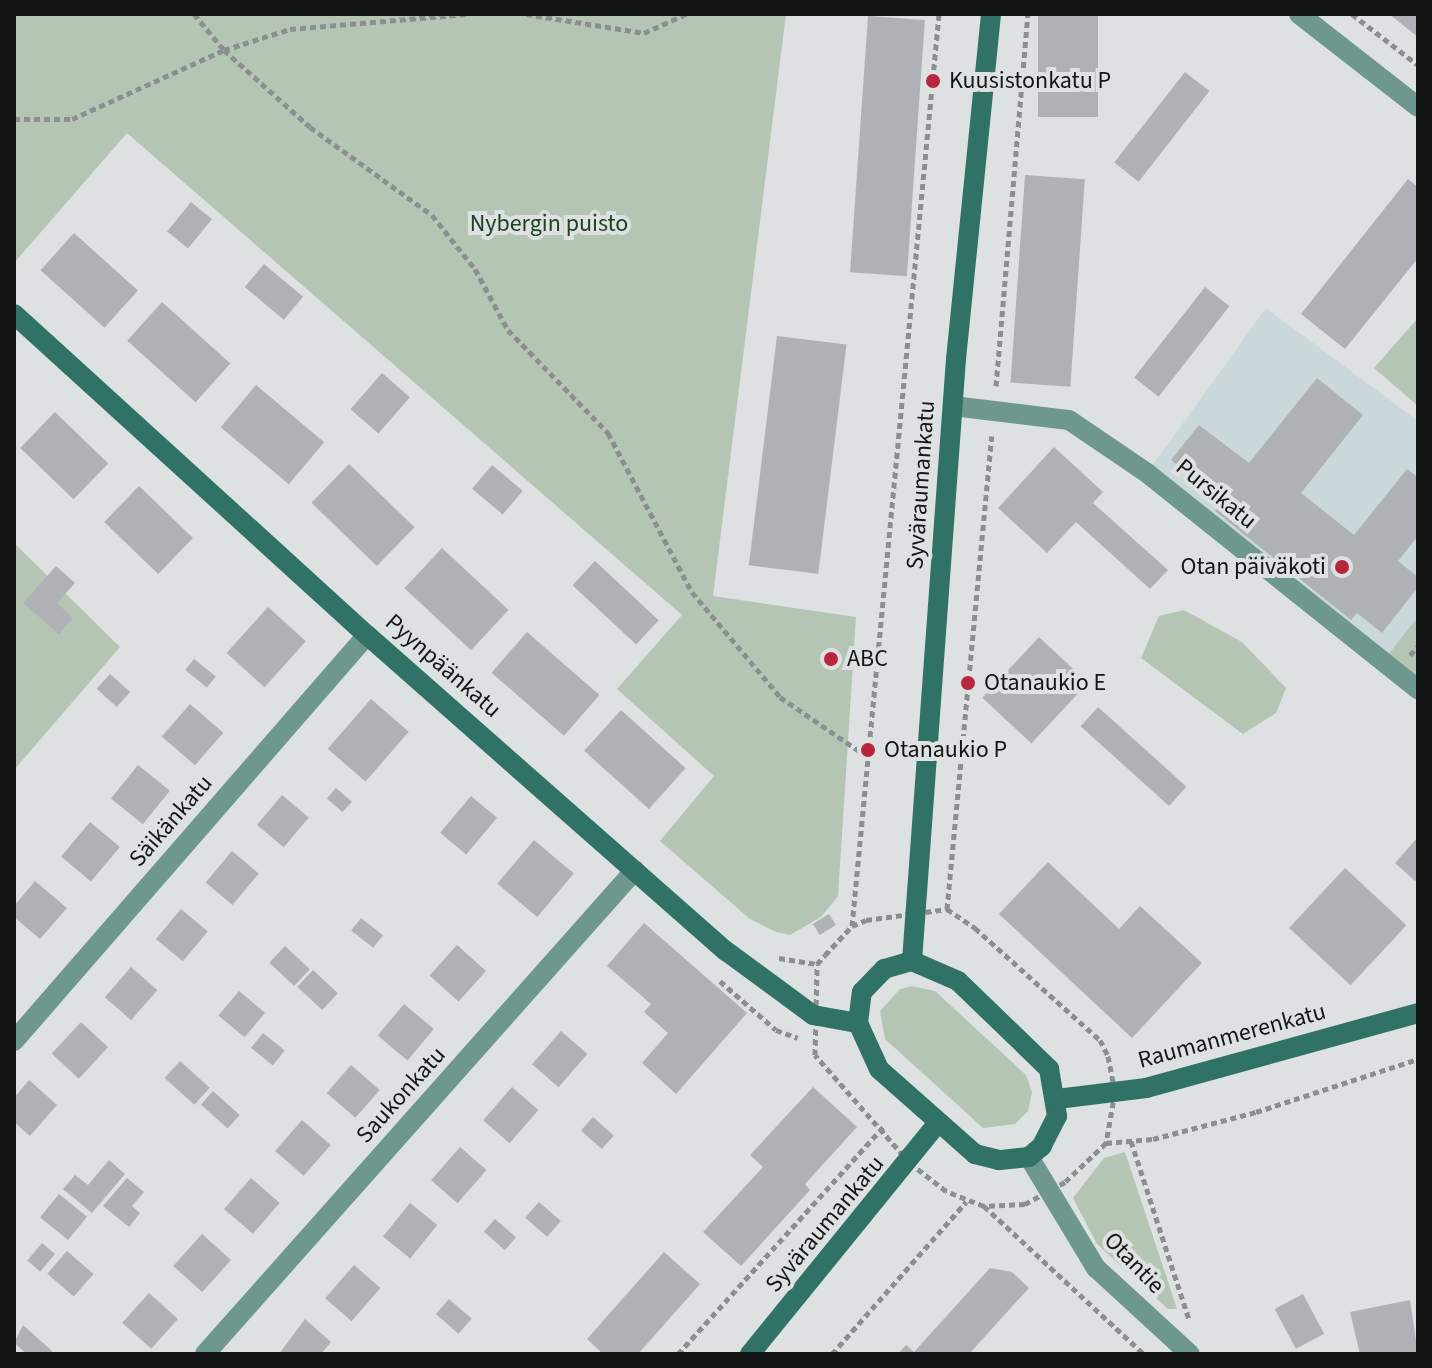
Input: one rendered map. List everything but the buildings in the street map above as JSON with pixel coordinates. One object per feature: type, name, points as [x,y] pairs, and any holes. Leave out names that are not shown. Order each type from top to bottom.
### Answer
[{"type":"main road","name":"Syväraumankatu","points":[[912,961],[912,913],[953,406],[991,14]]},
{"type":"main road","name":"Pyynpäänkatu","points":[[14,314],[367,635],[726,951],[813,1015],[858,1023]]},
{"type":"main road","points":[[912,961],[958,981],[1049,1069],[1057,1099],[1050,1133],[1029,1157],[999,1160],[975,1154],[937,1124],[879,1069],[858,1023],[862,992],[884,969],[912,961]]},
{"type":"main road","name":"Raumanmerenkatu","points":[[1057,1099],[1115,1092],[1190,1077],[1418,1013]]},
{"type":"main road","name":"Syväraumankatu","points":[[750,1354],[910,1163],[937,1124]]},
{"type":"street","points":[[1299,14],[1418,107]]},
{"type":"street","name":"Pursikatu","points":[[953,406],[1069,420],[1147,473],[1418,689]]},
{"type":"street","name":"Säikänkatu","points":[[14,1041],[367,635]]},
{"type":"street","name":"Saukonkatu","points":[[205,1354],[635,870]]},
{"type":"street","name":"Otantie","points":[[1029,1157],[1096,1268],[1190,1354]]},
{"type":"path","points":[[194,14],[224,50],[310,127],[432,215],[475,269],[508,330],[608,433],[692,592],[780,697],[868,757]]},
{"type":"path","points":[[14,119],[72,119],[224,50],[290,29],[467,14]]},
{"type":"path","points":[[526,14],[566,23],[644,33],[686,14]]},
{"type":"path","points":[[564,14],[566,23]]},
{"type":"path","points":[[852,926],[911,354],[939,14]]},
{"type":"path","points":[[947,909],[995,409],[1028,14]]},
{"type":"path","points":[[1352,14],[1418,65]]},
{"type":"path","points":[[766,950],[779,958],[817,964],[852,926],[947,909],[975,928],[1100,1040],[1115,1092],[1106,1143]]},
{"type":"path","points":[[815,1043],[822,1068],[883,1127],[910,1163],[966,1202],[984,1206],[1025,1204],[1048,1193],[1106,1143],[1131,1141],[1256,1112],[1418,1059]]},
{"type":"path","points":[[678,1354],[883,1127]]},
{"type":"path","points":[[1131,1141],[1194,1331]]},
{"type":"path","points":[[832,1354],[966,1202]]},
{"type":"path","points":[[984,1206],[1144,1354]]},
{"type":"shaded area","name":"Otan päiväkoti","points":[[1266,308],[1418,421],[1418,689],[1147,473]]},
{"type":"green space","name":"Nybergin puisto","points":[[14,14],[786,14],[713,596],[856,617],[838,896],[821,917],[790,935],[776,932],[750,919],[660,841],[714,776],[617,689],[682,615],[127,133],[14,263]]},
{"type":"green space","points":[[1418,318],[1418,406],[1374,368]]},
{"type":"green space","points":[[14,543],[120,647],[14,770]]},
{"type":"green space","points":[[1184,610],[1242,642],[1286,688],[1276,713],[1243,734],[1141,658],[1159,616]]},
{"type":"green space","points":[[1418,617],[1418,690],[1383,661]]},
{"type":"green space","points":[[912,986],[935,991],[1026,1075],[1032,1092],[1028,1111],[1015,1124],[983,1128],[885,1039],[880,1011],[900,989]]},
{"type":"green space","points":[[1125,1152],[1177,1309],[1168,1309],[1097,1244],[1073,1198],[1104,1158]]},
{"type":"place","name":"Kuusistonkatu P","points":[[933,81]]},
{"type":"place","name":"Otan päiväkoti","points":[[1342,567]]},
{"type":"place","name":"ABC","points":[[831,659]]},
{"type":"place","name":"Otanaukio E","points":[[968,683]]},
{"type":"place","name":"Otanaukio P","points":[[868,750]]}]
